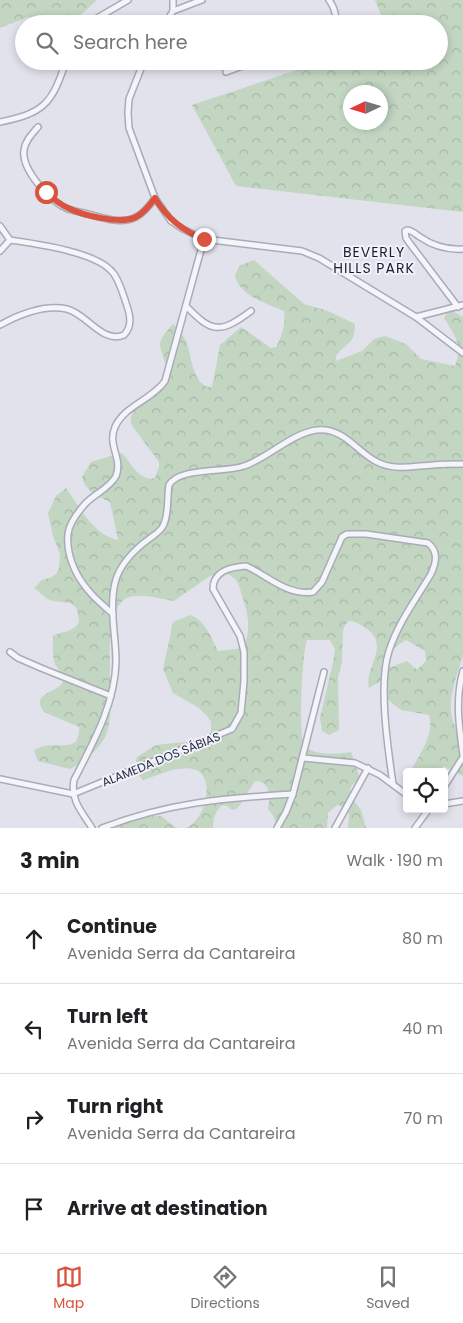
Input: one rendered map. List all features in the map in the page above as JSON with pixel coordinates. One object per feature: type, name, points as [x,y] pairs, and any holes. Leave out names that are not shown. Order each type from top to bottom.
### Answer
[{"type":"street","points":[[102,15],[128,0]]},
{"type":"street","points":[[171,15],[173,11],[173,0]]},
{"type":"street","points":[[173,11],[202,0]]},
{"type":"street","points":[[329,0],[336,15]]},
{"type":"street","points":[[0,122],[36,112],[56,90],[63,70]]},
{"type":"street","points":[[140,70],[129,99],[129,128],[155,198],[172,220],[183,230],[204,239],[302,251],[319,258],[352,276],[416,317],[463,353]]},
{"type":"street","points":[[226,72],[231,70]]},
{"type":"street","points":[[38,127],[25,144],[25,162],[55,202],[68,209],[110,220],[120,220],[136,217],[155,198]]},
{"type":"street","points":[[0,226],[10,240],[98,260],[114,274],[129,311],[130,326],[124,336],[113,337],[102,333],[77,313],[51,308],[29,312],[0,325]]},
{"type":"street","points":[[416,317],[460,306],[406,238],[405,233],[407,230],[438,247],[454,250],[463,249]]},
{"type":"street","points":[[112,614],[88,590],[76,574],[70,557],[68,533],[76,515],[86,502],[109,484],[115,476],[118,467],[112,440],[116,425],[125,413],[151,395],[165,381],[204,239]]},
{"type":"street","points":[[0,251],[10,240]]},
{"type":"street","points":[[186,306],[204,324],[219,328],[230,324],[251,311]]},
{"type":"street","points":[[92,828],[77,805],[73,794],[74,780],[95,738],[115,680],[116,661],[112,614],[115,583],[119,572],[132,552],[165,524],[169,485],[172,480],[183,475],[242,467],[253,463],[302,434],[316,430],[334,432],[345,438],[376,462],[387,466],[398,468],[463,464]]},
{"type":"street","name":"ALAMEDA DOS SÁBIAS","points":[[73,794],[232,729],[241,713],[244,652],[240,636],[214,589],[213,582],[216,576],[222,571],[246,566],[277,584],[298,592],[313,592],[322,582],[342,537],[352,534],[366,534],[428,543],[432,546],[436,555],[436,564],[432,574],[397,632],[385,665],[385,698],[392,784]]},
{"type":"street","points":[[10,652],[18,658],[111,696]]},
{"type":"street","points":[[448,780],[463,756],[458,712],[459,684],[463,671]]},
{"type":"street","points":[[277,828],[293,794],[324,672]]},
{"type":"street","points":[[303,758],[355,763],[368,768],[403,792]]},
{"type":"street","points":[[335,828],[368,768]]},
{"type":"street","points":[[0,779],[73,794]]},
{"type":"street","points":[[102,828],[148,812],[177,806],[217,799],[293,794]]},
{"type":"street","points":[[448,803],[463,801]]},
{"type":"street","points":[[415,828],[426,813]]},
{"type":"green space","points":[[0,0],[97,0],[81,15],[15,15],[15,22],[0,28]]},
{"type":"green space","points":[[375,0],[463,0],[463,212],[236,186],[192,105],[297,70],[448,70],[448,15],[381,15]]},
{"type":"green space","points":[[254,260],[304,304],[328,311],[355,324],[354,336],[336,356],[336,361],[362,351],[374,339],[385,336],[406,344],[421,359],[455,366],[458,352],[457,341],[444,318],[449,309],[463,317],[463,656],[453,687],[451,708],[456,728],[463,736],[463,776],[444,766],[442,768],[412,768],[428,737],[430,730],[429,715],[401,710],[383,696],[389,668],[407,661],[418,669],[426,661],[425,651],[406,640],[391,652],[383,668],[381,681],[369,688],[368,681],[377,650],[377,643],[374,636],[367,629],[356,622],[349,621],[343,631],[342,662],[338,677],[339,730],[329,735],[322,731],[320,718],[335,649],[330,640],[307,640],[305,647],[301,707],[303,743],[311,751],[334,754],[351,752],[360,778],[352,785],[350,796],[361,810],[366,828],[348,828],[349,814],[342,806],[337,805],[328,813],[327,828],[273,828],[275,820],[268,809],[267,787],[255,781],[237,809],[232,810],[222,805],[215,816],[213,828],[185,828],[198,818],[206,800],[206,782],[202,775],[196,770],[183,768],[143,780],[137,772],[135,767],[137,757],[156,745],[204,740],[211,732],[211,722],[208,717],[199,708],[173,693],[163,669],[173,622],[191,615],[204,626],[218,651],[243,648],[248,628],[246,607],[237,582],[225,572],[210,576],[174,601],[134,596],[129,597],[119,605],[113,619],[110,637],[110,718],[105,738],[92,754],[70,769],[38,761],[34,751],[44,746],[66,745],[76,742],[79,733],[79,727],[44,712],[40,705],[40,700],[61,685],[63,681],[62,674],[54,661],[53,636],[72,629],[78,624],[79,620],[77,609],[74,606],[67,602],[50,600],[34,588],[42,580],[56,574],[59,568],[60,554],[53,536],[48,513],[56,496],[66,488],[94,526],[109,537],[118,540],[110,502],[89,489],[83,482],[82,477],[91,462],[122,453],[141,475],[150,479],[155,478],[159,462],[133,427],[131,417],[133,412],[155,390],[167,368],[160,344],[163,336],[173,324],[186,341],[197,377],[206,386],[212,387],[220,345],[241,327],[271,348],[276,347],[283,330],[284,311],[262,302],[242,289],[235,276],[239,266]]},
{"type":"green space","points":[[161,816],[179,828],[116,828],[123,817]]},
{"type":"district","name":"BEVERLY HILLS PARK","points":[[374,260]]},
{"type":"route","points":[[46,192],[55,202],[68,209],[110,220],[128,220],[136,217],[155,198],[162,210],[183,230],[204,239]]}]
